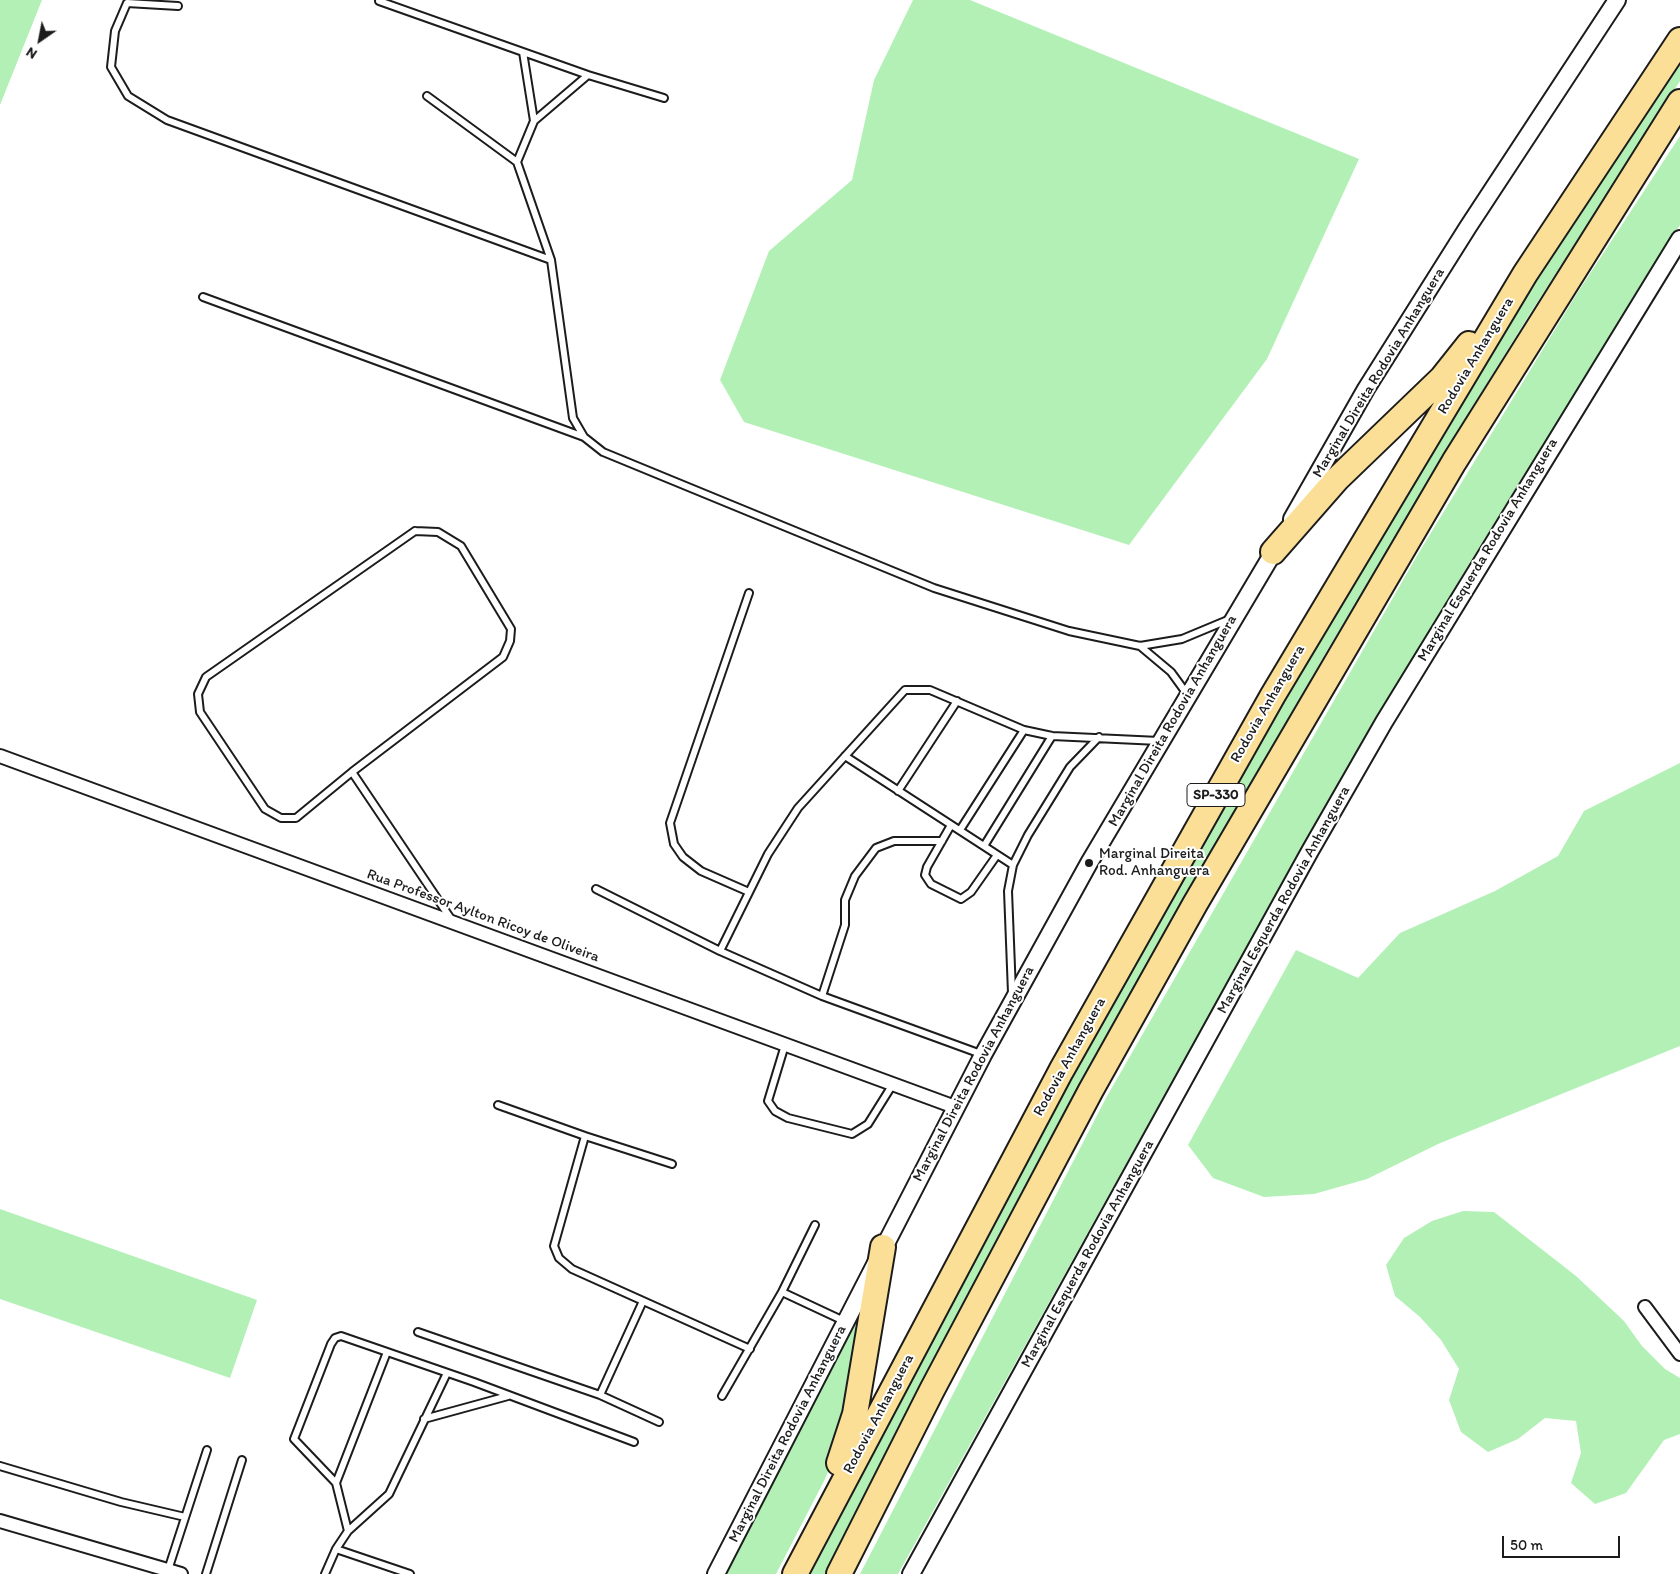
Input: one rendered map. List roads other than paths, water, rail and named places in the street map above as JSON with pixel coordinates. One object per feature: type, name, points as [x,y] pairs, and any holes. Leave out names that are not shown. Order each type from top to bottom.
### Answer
[{"type":"highway","name":"Rodovia Anhanguera","points":[[794,1574],[1071,1054],[1273,695],[1525,274],[1680,40]]},
{"type":"highway","name":"SP-330","points":[[839,1574],[997,1266],[1091,1090],[1200,896],[1454,462],[1680,102]]},
{"type":"highway","points":[[1273,552],[1337,479],[1442,378],[1525,274]]},
{"type":"highway","points":[[794,1574],[848,1439],[855,1414],[883,1247]]},
{"type":"street","name":"Marginal Direita Rodovia Anhanguera","points":[[716,1574],[955,1108],[1089,863],[1187,694],[1273,552],[1366,389],[1474,219],[1618,0]]},
{"type":"street","name":"Marginal Esquerda Rodovia Anhanguera","points":[[911,1574],[1374,739],[1680,238]]},
{"type":"street","name":"Rua Professor Aylton Ricoy de Oliveira","points":[[0,756],[955,1108]]},
{"type":"street","points":[[1645,1307],[1680,1354]]},
{"type":"street","points":[[0,1521],[181,1574]]},
{"type":"lane","points":[[178,6],[128,1],[115,31],[111,67],[128,96],[167,120],[551,260]]},
{"type":"lane","points":[[379,1],[588,75],[664,98]]},
{"type":"lane","points":[[523,52],[534,121]]},
{"type":"lane","points":[[517,162],[534,121],[588,75]]},
{"type":"lane","points":[[427,96],[517,162],[551,260],[573,418],[584,437]]},
{"type":"lane","points":[[203,297],[584,437],[603,452],[934,588],[1069,631],[1140,646],[1182,639],[1234,617]]},
{"type":"lane","points":[[415,531],[438,532],[461,546],[511,629],[510,641],[503,657],[352,772],[296,818],[281,818],[265,809],[200,712],[198,694],[206,677],[415,531]]},
{"type":"lane","points":[[749,593],[670,823],[674,844],[683,857],[701,871],[749,892]]},
{"type":"lane","points":[[1140,646],[1171,672],[1187,694]]},
{"type":"lane","points":[[720,951],[768,854],[798,808],[905,690],[930,690],[1024,730],[1052,736],[1161,741]]},
{"type":"lane","points":[[898,791],[957,701]]},
{"type":"lane","points":[[960,830],[1024,730]]},
{"type":"lane","points":[[984,846],[1052,736]]},
{"type":"lane","points":[[1012,1002],[1008,891],[1013,865],[1028,834],[1070,767],[1099,737]]},
{"type":"lane","points":[[845,756],[1013,865]]},
{"type":"lane","points":[[352,772],[453,922]]},
{"type":"lane","points":[[951,825],[925,875],[931,884],[961,898],[971,892],[997,855]]},
{"type":"lane","points":[[822,996],[845,925],[845,900],[855,876],[876,848],[894,841],[942,841]]},
{"type":"lane","points":[[596,889],[720,951],[822,996],[983,1055]]},
{"type":"lane","points":[[785,1045],[768,1101],[775,1110],[788,1118],[852,1134],[868,1124],[893,1084]]},
{"type":"lane","points":[[498,1104],[585,1136],[672,1164]]},
{"type":"lane","points":[[585,1136],[554,1246],[559,1258],[572,1269],[750,1348]]},
{"type":"lane","points":[[722,1396],[782,1292],[815,1225]]},
{"type":"lane","points":[[782,1292],[846,1321]]},
{"type":"lane","points":[[600,1395],[643,1301]]},
{"type":"lane","points":[[418,1332],[600,1395],[659,1422]]},
{"type":"lane","points":[[348,1531],[336,1483],[294,1439],[331,1344],[335,1338],[341,1336],[634,1442]]},
{"type":"lane","points":[[336,1483],[386,1352]]},
{"type":"lane","points":[[326,1574],[336,1549],[348,1531],[389,1494],[447,1373]]},
{"type":"lane","points":[[424,1419],[508,1396]]},
{"type":"lane","points":[[168,1570],[207,1450]]},
{"type":"lane","points":[[206,1574],[242,1460]]},
{"type":"lane","points":[[0,1466],[120,1502],[185,1517]]},
{"type":"lane","points":[[336,1549],[410,1574]]},
{"type":"place","name":"Marginal Direita Rod. Anhanguera","points":[[1089,863]]}]
